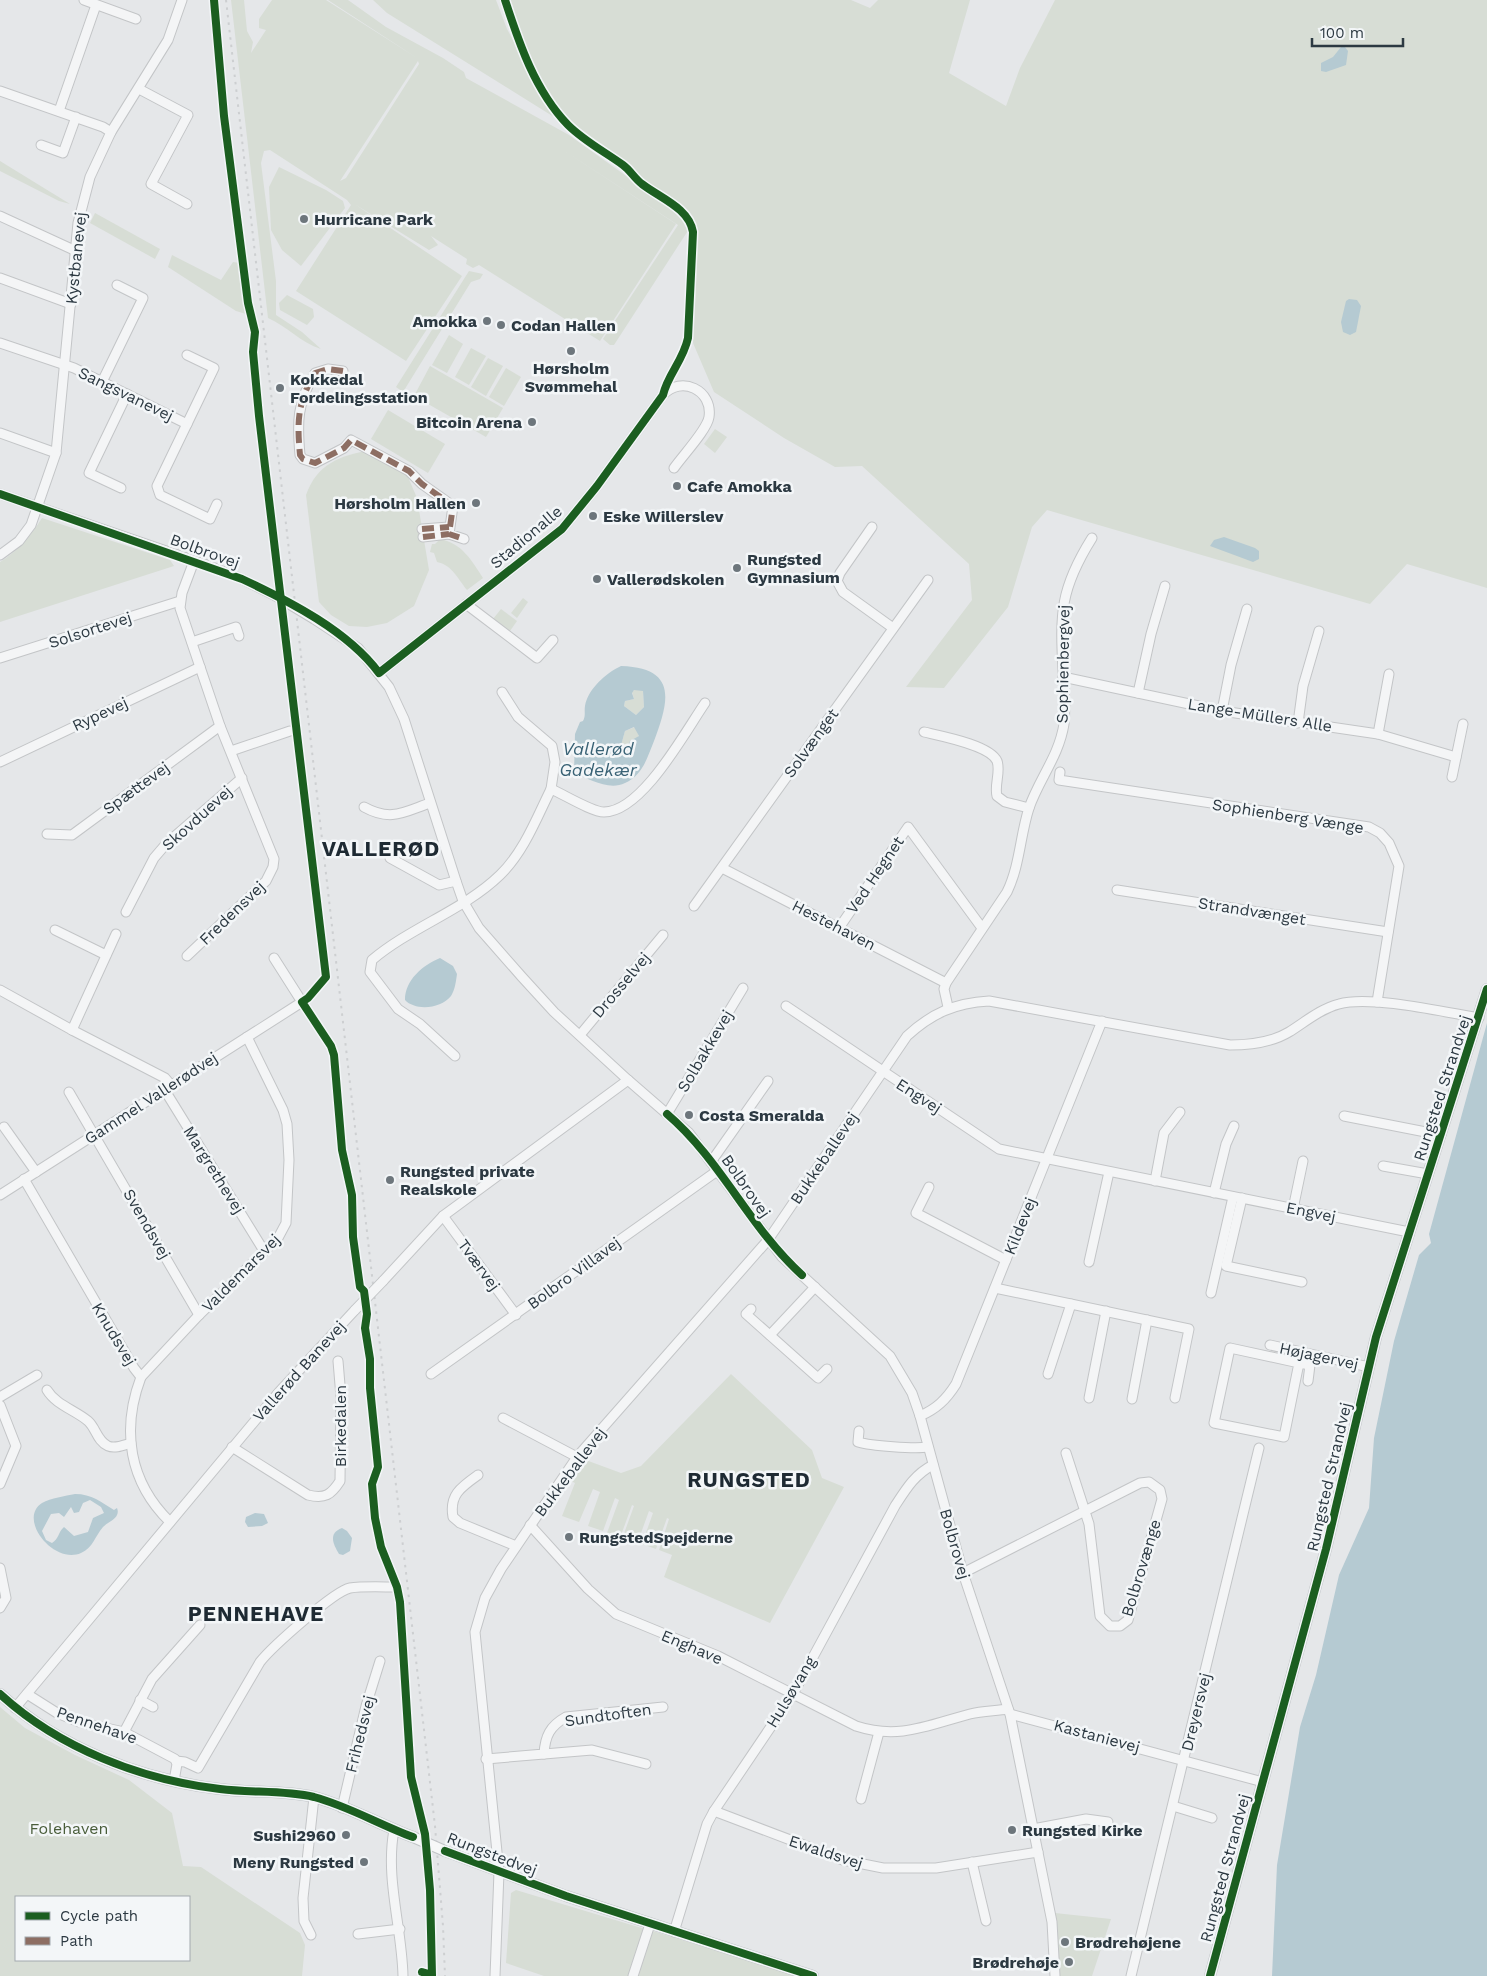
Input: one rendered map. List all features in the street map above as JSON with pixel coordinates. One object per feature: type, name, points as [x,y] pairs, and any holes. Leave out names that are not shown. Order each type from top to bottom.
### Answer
[{"type":"main road","name":"Rungsted Strandvej","points":[[1210,1976],[1326,1549],[1368,1366],[1487,989]]},
{"type":"main road","name":"Rungstedvej","points":[[0,1694],[15,1708],[62,1740],[106,1760],[174,1781],[240,1792],[314,1797],[499,1872],[674,1932],[813,1976]]},
{"type":"street","points":[[84,0],[136,19]]},
{"type":"street","name":"Kystbanevej","points":[[0,555],[26,534],[38,508],[56,453],[78,222],[84,197],[100,153],[111,132],[168,40],[182,0]]},
{"type":"street","points":[[59,111],[96,5]]},
{"type":"street","points":[[139,88],[188,115],[151,184],[187,204]]},
{"type":"street","points":[[0,91],[76,117],[111,132]]},
{"type":"street","points":[[41,145],[63,153],[76,117]]},
{"type":"street","points":[[0,216],[76,251]]},
{"type":"street","points":[[0,278],[71,304]]},
{"type":"street","points":[[102,382],[143,298],[116,285]]},
{"type":"street","name":"Sangsvanevej","points":[[0,343],[65,366],[102,382],[187,424]]},
{"type":"street","name":"Sangsvanevej","points":[[186,355],[214,368],[157,486],[157,491],[160,495],[210,519],[217,504]]},
{"type":"street","points":[[344,371],[328,369],[315,373],[309,383],[301,402],[297,423],[300,455],[303,459],[315,463],[344,448],[352,440],[408,471],[422,484],[453,506],[449,531]]},
{"type":"street","name":"Stadionalle","points":[[380,673],[562,529],[599,483],[670,387],[677,384],[697,390],[705,397],[709,406],[709,418],[674,468]]},
{"type":"street","points":[[121,488],[89,473],[127,394]]},
{"type":"street","points":[[0,433],[56,453]]},
{"type":"street","name":"Bolbrovej","points":[[0,494],[242,579],[274,595],[358,648],[380,673],[399,704],[456,882],[479,928],[554,1012],[689,1133],[782,1257],[890,1356],[912,1393],[920,1416],[963,1573],[1009,1711],[1052,1922],[1055,1976]]},
{"type":"street","points":[[872,526],[840,573],[837,581],[843,592],[893,628]]},
{"type":"street","points":[[422,533],[449,531],[464,539]]},
{"type":"street","name":"Sophienbergvej","points":[[946,983],[1014,878],[1029,808],[1060,744],[1065,705],[1060,626],[1062,603],[1076,564],[1092,538]]},
{"type":"street","points":[[180,601],[194,561]]},
{"type":"street","name":"Solvænget","points":[[694,906],[928,580]]},
{"type":"street","points":[[1138,693],[1151,634],[1165,586]]},
{"type":"street","name":"Fredensvej","points":[[180,601],[220,726],[272,851],[273,867],[266,881],[187,956]]},
{"type":"street","name":"Solsortevej","points":[[0,658],[180,601]]},
{"type":"street","points":[[466,604],[537,658],[553,640]]},
{"type":"street","points":[[1222,711],[1231,665],[1248,609]]},
{"type":"street","points":[[192,642],[236,627],[239,636]]},
{"type":"street","points":[[1298,723],[1303,686],[1319,630]]},
{"type":"street","name":"Rypevej","points":[[0,762],[200,667]]},
{"type":"street","points":[[1378,734],[1390,674]]},
{"type":"street","name":"Lange-Müllers Alle","points":[[1063,677],[1222,711],[1378,734],[1456,757]]},
{"type":"street","points":[[455,1056],[420,1024],[398,1010],[369,968],[372,960],[377,955],[484,889],[509,865],[552,789],[555,762],[552,746],[518,717],[502,692]]},
{"type":"street","points":[[552,789],[602,812],[617,810],[626,805],[650,783],[705,703]]},
{"type":"street","points":[[1452,777],[1463,724]]},
{"type":"street","name":"Spættevej","points":[[47,834],[72,835],[220,726]]},
{"type":"street","points":[[231,751],[290,731]]},
{"type":"street","points":[[924,732],[987,750],[996,760],[998,767],[997,796],[1005,802],[1029,808]]},
{"type":"street","name":"Sophienberg Vænge","points":[[1060,772],[1059,780],[1369,827],[1380,834],[1389,843],[1398,866],[1377,1002]]},
{"type":"street","name":"Skovduevej","points":[[126,912],[154,858],[166,844],[242,778]]},
{"type":"street","points":[[364,807],[375,813],[395,816],[430,803]]},
{"type":"street","name":"Ved Hegnet","points":[[839,928],[908,827],[982,928]]},
{"type":"street","points":[[390,858],[439,885],[456,882]]},
{"type":"street","name":"Hestehaven","points":[[722,868],[946,983]]},
{"type":"street","name":"Strandvænget","points":[[1117,890],[1388,932]]},
{"type":"street","points":[[55,930],[106,954]]},
{"type":"street","points":[[72,1030],[116,934]]},
{"type":"street","name":"Drosselvej","points":[[580,1035],[663,935]]},
{"type":"street","name":"Gammel Vallerødvej","points":[[0,1195],[302,1002],[274,958]]},
{"type":"street","points":[[946,983],[944,989],[948,1007]]},
{"type":"street","name":"Solbakkevej","points":[[667,1114],[743,988]]},
{"type":"street","points":[[0,990],[165,1078],[168,1087]]},
{"type":"street","name":"Bukkeballevej","points":[[495,1976],[499,1872],[486,1759],[475,1632],[485,1598],[516,1546],[577,1457],[768,1240],[908,1036],[934,1015],[948,1007],[989,1001],[1230,1044],[1249,1045],[1286,1033],[1320,1011],[1338,1004],[1355,1001],[1377,1002],[1479,1018]]},
{"type":"street","name":"Engvej","points":[[786,1006],[994,1147],[1047,1160],[1409,1232]]},
{"type":"street","name":"Kildevej","points":[[920,1416],[932,1411],[942,1403],[956,1384],[1102,1021]]},
{"type":"street","name":"Valdemarsvej","points":[[141,1377],[199,1315],[278,1238],[286,1223],[290,1160],[287,1124],[283,1110],[247,1037]]},
{"type":"street","name":"Vallerød Banevej","points":[[15,1708],[279,1392],[443,1216],[628,1080]]},
{"type":"street","points":[[712,1162],[768,1081]]},
{"type":"street","name":"Margrethevej","points":[[168,1087],[264,1251]]},
{"type":"street","name":"Svendsvej","points":[[69,1092],[199,1315]]},
{"type":"street","points":[[1155,1181],[1164,1133],[1180,1112]]},
{"type":"street","name":"Rungsted Strandvej","points":[[1344,1116],[1441,1135]]},
{"type":"street","points":[[1214,1193],[1226,1144],[1234,1126]]},
{"type":"street","points":[[4,1127],[36,1172]]},
{"type":"street","points":[[1293,1209],[1302,1161]]},
{"type":"street","name":"Rungsted Strandvej","points":[[1383,1166],[1428,1174]]},
{"type":"street","name":"Bolbro Villavej","points":[[431,1374],[717,1171]]},
{"type":"street","points":[[1089,1262],[1109,1172]]},
{"type":"street","name":"Knudsvej","points":[[24,1180],[141,1377],[130,1420],[134,1462],[146,1494],[170,1522]]},
{"type":"street","points":[[929,1187],[916,1213],[1006,1260]]},
{"type":"street","points":[[1238,1198],[1226,1266],[1302,1282]]},
{"type":"street","points":[[1211,1293],[1238,1198]]},
{"type":"street","name":"Tværvej","points":[[443,1216],[516,1315]]},
{"type":"street","points":[[770,1336],[815,1287]]},
{"type":"street","points":[[995,1288],[1189,1329],[1175,1398]]},
{"type":"street","points":[[1048,1374],[1070,1304]]},
{"type":"street","points":[[752,1308],[746,1314],[818,1378],[827,1369]]},
{"type":"street","points":[[1089,1398],[1106,1311]]},
{"type":"street","points":[[1132,1399],[1148,1320]]},
{"type":"street","name":"Højagervej","points":[[1270,1345],[1368,1366]]},
{"type":"street","points":[[1302,1352],[1299,1363],[1284,1437],[1214,1423],[1230,1348],[1299,1363],[1310,1365],[1308,1381]]},
{"type":"street","name":"Birkedalen","points":[[232,1447],[308,1495],[319,1498],[334,1491],[340,1481],[341,1397],[338,1361]]},
{"type":"street","points":[[0,1397],[37,1375]]},
{"type":"street","points":[[47,1390],[51,1398],[88,1421],[101,1441],[107,1445],[115,1447],[131,1443]]},
{"type":"street","points":[[0,1405],[16,1446],[0,1484]]},
{"type":"street","points":[[503,1418],[577,1457]]},
{"type":"street","points":[[858,1432],[858,1442],[866,1445],[889,1445],[915,1449],[928,1447]]},
{"type":"street","name":"Dreyersvej","points":[[1131,1976],[1259,1448]]},
{"type":"street","name":"Bolbrovænge","points":[[963,1573],[1086,1510],[1140,1483],[1149,1482],[1160,1490],[1162,1499],[1130,1616],[1120,1626],[1110,1626],[1100,1616],[1090,1524],[1086,1510],[1066,1453]]},
{"type":"street","name":"Hulsøvang","points":[[674,1932],[707,1824],[714,1811],[793,1694],[895,1506],[911,1482],[923,1470],[934,1464]]},
{"type":"street","points":[[478,1475],[460,1487],[454,1495],[451,1508],[453,1517],[460,1522],[516,1546]]},
{"type":"street","name":"Enghave","points":[[530,1525],[588,1589],[616,1614],[718,1656],[856,1726],[879,1732],[907,1732],[972,1714],[1009,1711]]},
{"type":"street","points":[[0,1568],[6,1598],[0,1608]]},
{"type":"street","name":"Pennehave","points":[[26,1694],[57,1713],[79,1722],[124,1732],[140,1739],[176,1761],[185,1762],[198,1768],[260,1662],[270,1650],[336,1595],[350,1588],[397,1587]]},
{"type":"street","points":[[124,1732],[152,1679],[200,1625]]},
{"type":"street","name":"Frihedsvej","points":[[342,1808],[366,1706],[380,1661]]},
{"type":"street","points":[[140,1700],[153,1707]]},
{"type":"street","name":"Sundtoften","points":[[544,1754],[545,1740],[549,1731],[556,1722],[566,1717],[663,1707]]},
{"type":"street","name":"Kastanievej","points":[[1009,1711],[1263,1782]]},
{"type":"street","points":[[861,1799],[879,1732]]},
{"type":"street","points":[[486,1759],[592,1750],[646,1764]]},
{"type":"street","points":[[174,1781],[176,1761]]},
{"type":"street","points":[[311,1935],[304,1921],[303,1898],[314,1797]]},
{"type":"street","points":[[1173,1806],[1212,1818]]},
{"type":"street","name":"Ewaldsvej","points":[[714,1811],[843,1860],[862,1865],[910,1870],[1038,1852]]},
{"type":"street","points":[[1033,1829],[1086,1819],[1108,1822]]},
{"type":"street","points":[[394,1830],[390,1860],[400,1929],[403,1976]]},
{"type":"street","points":[[972,1862],[986,1921]]},
{"type":"street","points":[[633,1976],[650,1924]]},
{"type":"street","points":[[358,1934],[400,1929]]},
{"type":"green space","points":[[231,0],[244,0],[247,31],[253,42],[251,53],[266,30],[259,28],[259,19],[272,0],[326,0],[417,58],[328,0],[348,0],[386,27],[443,58],[464,72],[466,78],[569,135],[682,216],[691,226],[614,345],[610,345],[603,339],[678,225],[557,146],[676,224],[600,341],[479,265],[473,268],[466,264],[467,259],[431,236],[438,245],[429,250],[356,205],[462,276],[406,361],[296,291],[351,205],[347,200],[270,150],[264,151],[261,163],[276,281],[276,315],[302,332],[321,349],[307,343],[268,318]],"holes":[[[418,61],[419,64],[346,178],[340,181]]]},
{"type":"green space","points":[[373,0],[496,0],[507,29],[554,117],[387,13]]},
{"type":"green space","points":[[499,0],[851,0],[870,8],[878,0],[970,0],[949,73],[1006,106],[1020,68],[1055,0],[1487,0],[1487,588],[1407,564],[1370,604],[1047,510],[1032,527],[1008,607],[944,688],[906,687],[972,600],[969,564],[862,466],[835,467],[784,438],[714,392],[693,343],[694,234],[689,217],[568,124],[534,73]]},
{"type":"green space","points":[[0,161],[70,204],[59,201],[0,171]]},
{"type":"green space","name":"Hurricane Park","points":[[279,167],[326,190],[343,201],[345,208],[301,266],[282,250],[271,230],[269,187]]},
{"type":"green space","points":[[95,213],[160,249],[155,259],[90,223]]},
{"type":"green space","points":[[172,255],[221,280],[233,262],[240,263],[246,314],[236,311],[168,267]]},
{"type":"green space","points":[[469,271],[483,274],[480,279],[471,282],[403,392],[396,387]]},
{"type":"green space","points":[[287,295],[313,309],[314,317],[307,325],[280,310],[279,303]]},
{"type":"green space","points":[[449,335],[463,344],[447,373],[432,365]]},
{"type":"green space","points":[[471,348],[486,356],[469,385],[455,377]]},
{"type":"green space","points":[[488,358],[503,366],[486,396],[471,387]]},
{"type":"green space","points":[[430,366],[503,408],[486,437],[414,396]]},
{"type":"green space","points":[[506,368],[521,377],[504,406],[489,397]]},
{"type":"green space","points":[[388,410],[445,444],[428,473],[371,439]]},
{"type":"green space","points":[[715,429],[727,437],[715,453],[704,444]]},
{"type":"green space","points":[[370,450],[405,470],[417,498],[429,570],[414,606],[387,623],[367,627],[349,626],[331,615],[319,602],[306,495],[316,476],[330,463],[348,455]]},
{"type":"green space","points":[[42,518],[170,560],[174,566],[0,622],[0,562],[24,543]]},
{"type":"green space","points":[[440,539],[454,544],[466,554],[483,578],[467,590],[451,569],[437,562],[434,553],[430,552],[432,544],[435,544]]},
{"type":"green space","points":[[523,598],[528,602],[517,618],[511,613]]},
{"type":"green space","points":[[501,609],[517,621],[510,631],[493,619]]},
{"type":"green space","points":[[635,689],[643,690],[644,707],[636,715],[624,706],[625,701],[634,699],[632,692]]},
{"type":"green space","points":[[635,727],[639,736],[628,746],[624,755],[620,749],[625,731]]},
{"type":"green space","points":[[731,1374],[812,1450],[822,1478],[844,1487],[770,1623],[664,1577],[672,1555],[659,1550],[669,1519],[667,1518],[656,1549],[642,1544],[653,1513],[649,1511],[637,1544],[622,1539],[634,1506],[632,1505],[620,1538],[607,1533],[619,1500],[615,1498],[603,1531],[588,1526],[600,1492],[593,1489],[579,1522],[562,1516],[575,1483],[569,1480],[583,1459],[621,1473],[641,1466]]},
{"type":"green space","name":"Folehaven","points":[[0,1707],[25,1728],[75,1755],[129,1780],[172,1813],[183,1866],[201,1867],[300,1933],[305,1945],[302,1976],[0,1976]]},
{"type":"green space","points":[[516,1890],[645,1929],[630,1976],[544,1976],[506,1963],[511,1893]]},
{"type":"green space","points":[[1055,1913],[1111,1919],[1092,1976],[1059,1976]]},
{"type":"green space","points":[[653,1931],[798,1976],[637,1976]]},
{"type":"water","points":[[1341,47],[1345,47],[1348,51],[1346,65],[1326,72],[1321,71],[1321,63],[1333,57]]},
{"type":"water","points":[[1349,299],[1357,300],[1361,306],[1356,332],[1350,335],[1343,332],[1341,322],[1346,301]]},
{"type":"water","points":[[1224,537],[1255,548],[1259,551],[1259,559],[1253,562],[1210,546],[1214,540]]},
{"type":"water","name":"Vallerød Gadekær","points":[[621,666],[639,668],[652,673],[660,680],[664,689],[665,700],[659,726],[644,765],[631,780],[612,786],[574,773],[575,734],[580,722],[584,719],[585,706],[590,694],[598,682]],"holes":[[[634,690],[643,691],[644,707],[636,715],[624,706],[625,701],[634,699],[632,693]],[[634,727],[639,736],[630,741],[624,755],[620,749],[625,731]]]},
{"type":"water","points":[[440,958],[453,966],[457,974],[451,996],[435,1006],[421,1007],[409,1004],[405,1000],[406,993],[416,974]]},
{"type":"water","points":[[1487,1023],[1487,1976],[1272,1976],[1277,1865],[1300,1727],[1316,1675],[1339,1575],[1369,1508],[1374,1438],[1394,1341],[1419,1255],[1431,1243],[1429,1234]]},
{"type":"water","points":[[75,1494],[91,1497],[114,1510],[117,1508],[118,1511],[116,1517],[103,1527],[85,1551],[71,1555],[50,1547],[36,1529],[34,1519],[35,1510],[42,1503],[54,1498]],"holes":[[[90,1500],[101,1507],[104,1513],[93,1518],[88,1532],[74,1536],[64,1527],[52,1543],[46,1540],[42,1531],[51,1514],[59,1513],[64,1517],[71,1507],[74,1513],[79,1512],[83,1503]]]},
{"type":"water","points":[[255,1513],[264,1514],[268,1523],[262,1526],[248,1527],[245,1522],[246,1517]]},
{"type":"water","points":[[342,1528],[352,1538],[350,1551],[343,1555],[339,1554],[333,1539],[335,1533]]},
{"type":"railway","points":[[226,0],[435,1826],[445,1976]]},
{"type":"marked path","points":[[343,371],[328,369],[315,373],[309,384],[300,413],[300,455],[303,459],[315,463],[344,448],[351,440],[409,471],[422,484],[453,506],[449,534],[464,539]]},
{"type":"marked path","points":[[422,529],[449,527]]},
{"type":"marked path","points":[[423,537],[449,534]]},
{"type":"cycle path","points":[[214,0],[224,116],[248,303],[255,332],[253,352],[259,416],[326,977],[308,998],[302,1002],[331,1046],[334,1055],[342,1150],[352,1195],[353,1237],[360,1287],[364,1291],[367,1314],[365,1328],[370,1359],[370,1388],[378,1467],[372,1484],[375,1518],[381,1547],[397,1587],[400,1602],[411,1777],[425,1834],[430,1890],[432,1975],[422,1972]]},
{"type":"cycle path","points":[[0,494],[242,579],[316,618],[351,644],[379,673],[562,529],[597,486],[663,395],[668,380],[683,354],[688,338],[693,232],[686,216],[680,210],[642,184],[623,165],[581,136],[556,112],[529,66],[505,0]]},
{"type":"cycle path","points":[[1210,1976],[1326,1549],[1376,1337],[1487,989]]},
{"type":"cycle path","points":[[667,1114],[703,1152],[766,1236],[802,1275]]},
{"type":"cycle path","points":[[0,1694],[48,1730],[102,1758],[131,1769],[190,1785],[232,1790],[291,1793],[314,1797],[339,1805],[413,1837]]},
{"type":"cycle path","points":[[445,1851],[566,1896],[813,1976]]},
{"type":"place","name":"Hurricane Park","points":[[304,219]]},
{"type":"place","name":"Amokka","points":[[487,321]]},
{"type":"place","name":"Codan Hallen","points":[[501,325]]},
{"type":"place","name":"Hørsholm Svømmehal","points":[[571,351]]},
{"type":"place","name":"Kokkedal Fordelingsstation","points":[[280,388]]},
{"type":"place","name":"Bitcoin Arena","points":[[532,422]]},
{"type":"place","name":"Cafe Amokka","points":[[677,486]]},
{"type":"place","name":"Hørsholm Hallen","points":[[476,503]]},
{"type":"place","name":"Eske Willerslev","points":[[593,516]]},
{"type":"place","name":"Rungsted Gymnasium","points":[[737,568]]},
{"type":"place","name":"Vallerødskolen","points":[[597,579]]},
{"type":"place","name":"Costa Smeralda","points":[[689,1115]]},
{"type":"place","name":"Rungsted private Realskole","points":[[390,1180]]},
{"type":"place","name":"RungstedSpejderne","points":[[569,1537]]},
{"type":"place","name":"Rungsted Kirke","points":[[1012,1830]]},
{"type":"place","name":"Sushi2960","points":[[346,1835]]},
{"type":"place","name":"Meny Rungsted","points":[[364,1862]]},
{"type":"place","name":"Brødrehøjene","points":[[1065,1942]]},
{"type":"place","name":"Brødrehøje","points":[[1069,1962]]},
{"type":"district","name":"VALLERØD","points":[[381,848]]},
{"type":"district","name":"RUNGSTED","points":[[749,1479]]},
{"type":"district","name":"PENNEHAVE","points":[[256,1613]]}]
